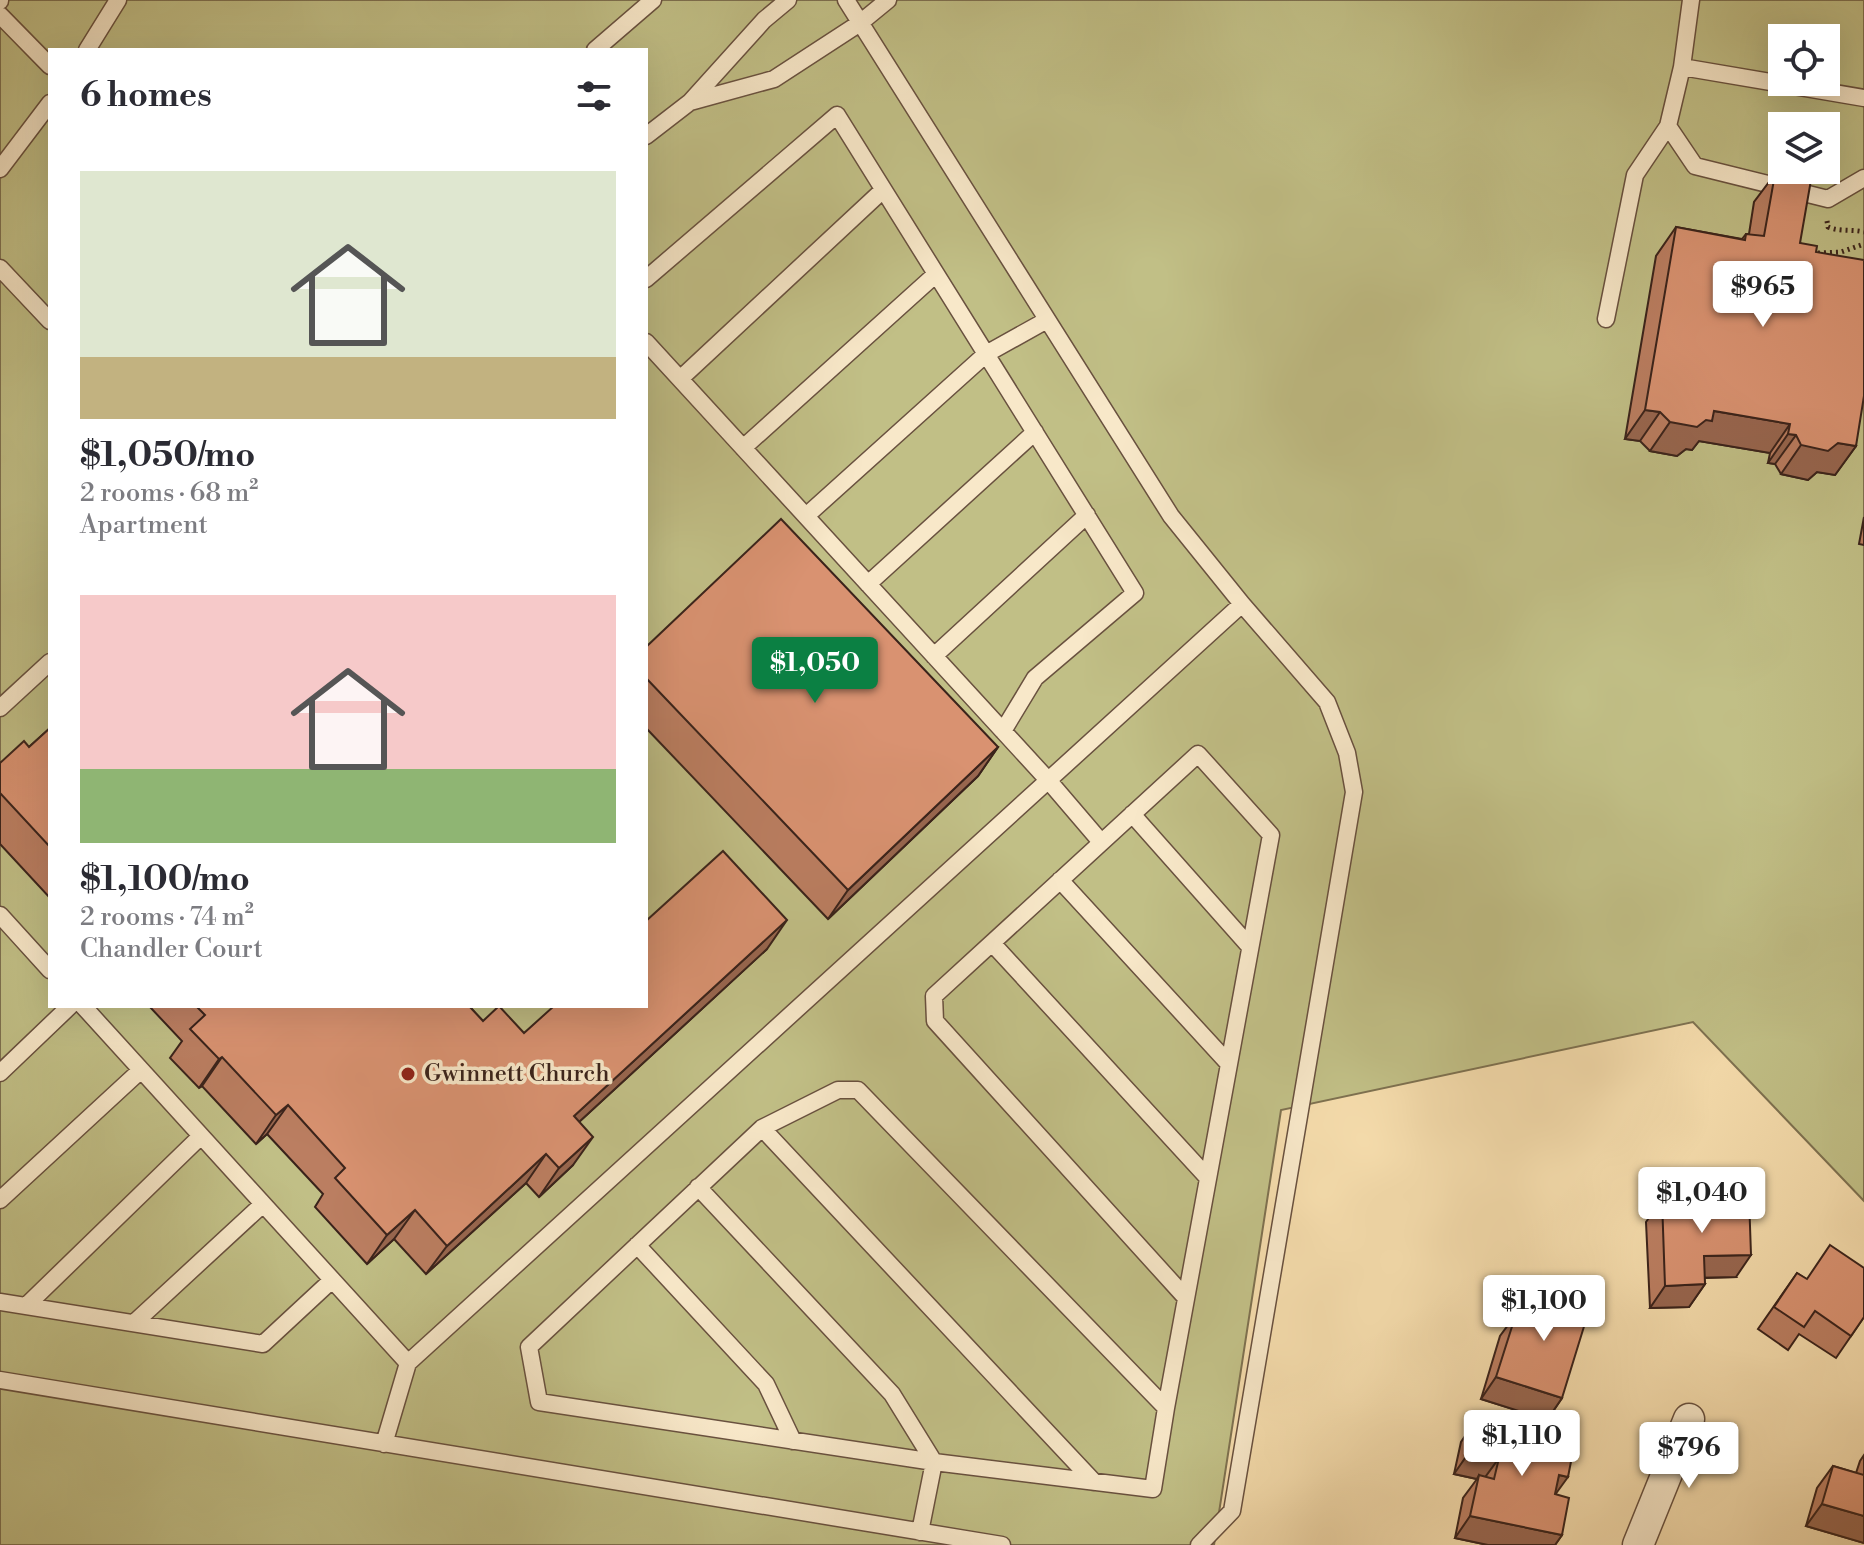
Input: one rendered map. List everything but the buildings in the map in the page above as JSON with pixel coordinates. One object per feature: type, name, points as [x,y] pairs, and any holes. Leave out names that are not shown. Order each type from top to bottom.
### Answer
[{"type":"street","points":[[1638,1545],[1689,1419]]},
{"type":"lane","points":[[88,48],[118,0]]},
{"type":"lane","points":[[597,48],[653,0]]},
{"type":"lane","points":[[648,134],[690,102],[764,20],[788,0]]},
{"type":"lane","points":[[846,0],[1171,516],[1327,702],[1347,753],[1354,792],[1232,1511],[1199,1545]]},
{"type":"lane","points":[[690,102],[774,79],[860,23],[888,0]]},
{"type":"lane","points":[[1606,319],[1635,175],[1668,126],[1682,67],[1691,0]]},
{"type":"lane","points":[[0,15],[48,64]]},
{"type":"lane","points":[[1682,67],[1864,98]]},
{"type":"lane","points":[[0,169],[48,106]]},
{"type":"lane","points":[[648,277],[837,115],[1135,593],[1035,678],[1003,731]]},
{"type":"lane","points":[[1668,126],[1695,166],[1828,199],[1864,178]]},
{"type":"lane","points":[[680,379],[883,190]]},
{"type":"lane","points":[[0,268],[48,319]]},
{"type":"lane","points":[[743,448],[936,274]]},
{"type":"lane","points":[[806,516],[986,354],[1047,320]]},
{"type":"lane","points":[[648,344],[1048,780],[1101,842]]},
{"type":"lane","points":[[868,584],[1035,432]]},
{"type":"lane","points":[[934,656],[1087,515]]},
{"type":"lane","points":[[384,1444],[408,1363],[1242,604]]},
{"type":"lane","points":[[0,708],[48,664]]},
{"type":"lane","points":[[1166,1408],[858,1090],[838,1090],[762,1128],[529,1347],[539,1402],[934,1462],[1153,1489],[1271,835],[1198,754],[934,996],[935,1021],[1186,1298]]},
{"type":"lane","points":[[1132,814],[1250,947]]},
{"type":"lane","points":[[1060,880],[1229,1064]]},
{"type":"lane","points":[[3,926],[48,968]]},
{"type":"lane","points":[[992,943],[1208,1178]]},
{"type":"lane","points":[[0,1073],[68,1008]]},
{"type":"lane","points":[[85,1008],[408,1363]]},
{"type":"lane","points":[[0,1200],[141,1070]]},
{"type":"lane","points":[[762,1128],[1094,1482]]},
{"type":"lane","points":[[26,1306],[201,1136]]},
{"type":"lane","points":[[698,1187],[892,1394],[934,1462],[920,1532]]},
{"type":"lane","points":[[134,1323],[263,1204]]},
{"type":"lane","points":[[637,1245],[766,1384],[793,1441]]},
{"type":"lane","points":[[0,1302],[263,1344],[332,1280]]},
{"type":"lane","points":[[0,1380],[1002,1545]]},
{"type":"path","points":[[1814,254],[1841,252],[1864,244]]},
{"type":"shaded area","points":[[0,0],[1864,0],[1864,1201],[1693,1022],[1281,1110],[1214,1545],[0,1545]]},
{"type":"place","name":"Gwinnett Church","points":[[408,1074]]}]
